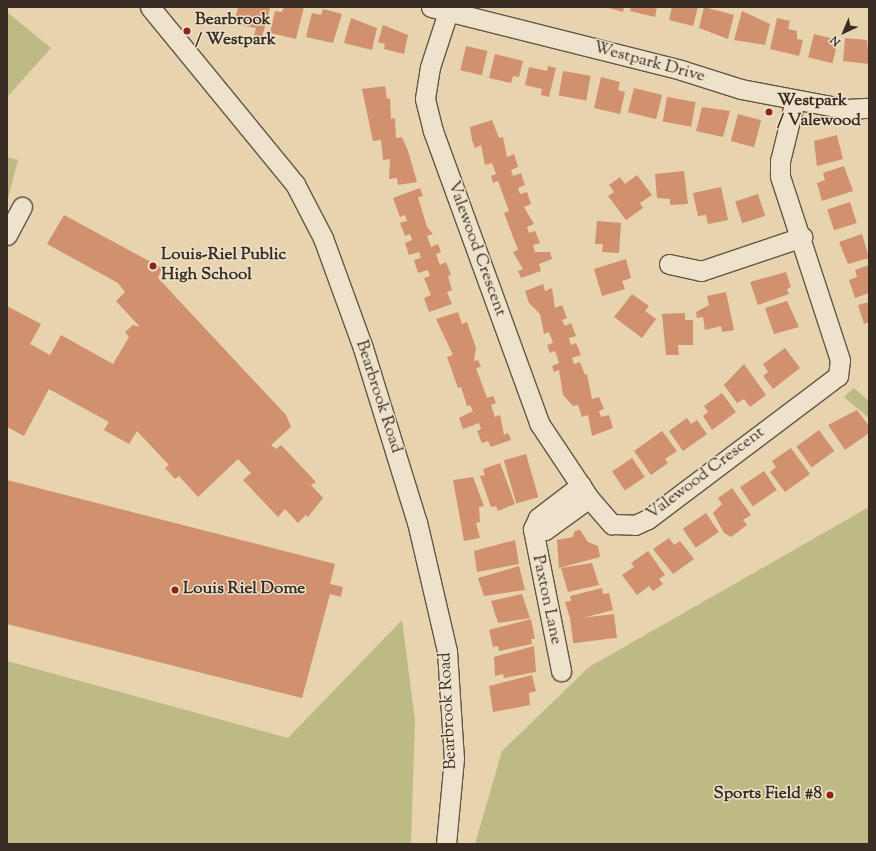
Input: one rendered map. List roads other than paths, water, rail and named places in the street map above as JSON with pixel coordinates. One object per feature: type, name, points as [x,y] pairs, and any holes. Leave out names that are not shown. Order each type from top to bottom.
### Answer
[{"type":"street","name":"Bearbrook Road","points":[[150,7],[295,184],[323,238],[360,340],[417,522],[447,651],[454,758],[446,844]]},
{"type":"street","name":"Westpark Drive","points":[[440,9],[682,70],[741,89],[794,100],[847,108],[869,108]]},
{"type":"street","name":"Valewood Crescent","points":[[440,9],[425,99],[433,131],[539,423],[585,491],[612,524],[635,525],[838,376],[840,360],[802,237],[780,176],[780,161],[794,100]]},
{"type":"street","points":[[7,235],[22,207]]},
{"type":"street","points":[[669,264],[701,271],[802,237]]},
{"type":"street","name":"Paxton Lane","points":[[561,671],[533,529],[545,530],[585,491]]},
{"type":"place","name":"Bearbrook / Westpark","points":[[187,31]]},
{"type":"place","name":"Westpark / Valewood","points":[[769,112]]},
{"type":"place","name":"Louis-Riel Public High School","points":[[153,266]]},
{"type":"place","name":"Louis Riel Dome","points":[[175,590]]},
{"type":"place","name":"Sports Field #8","points":[[830,795]]}]
